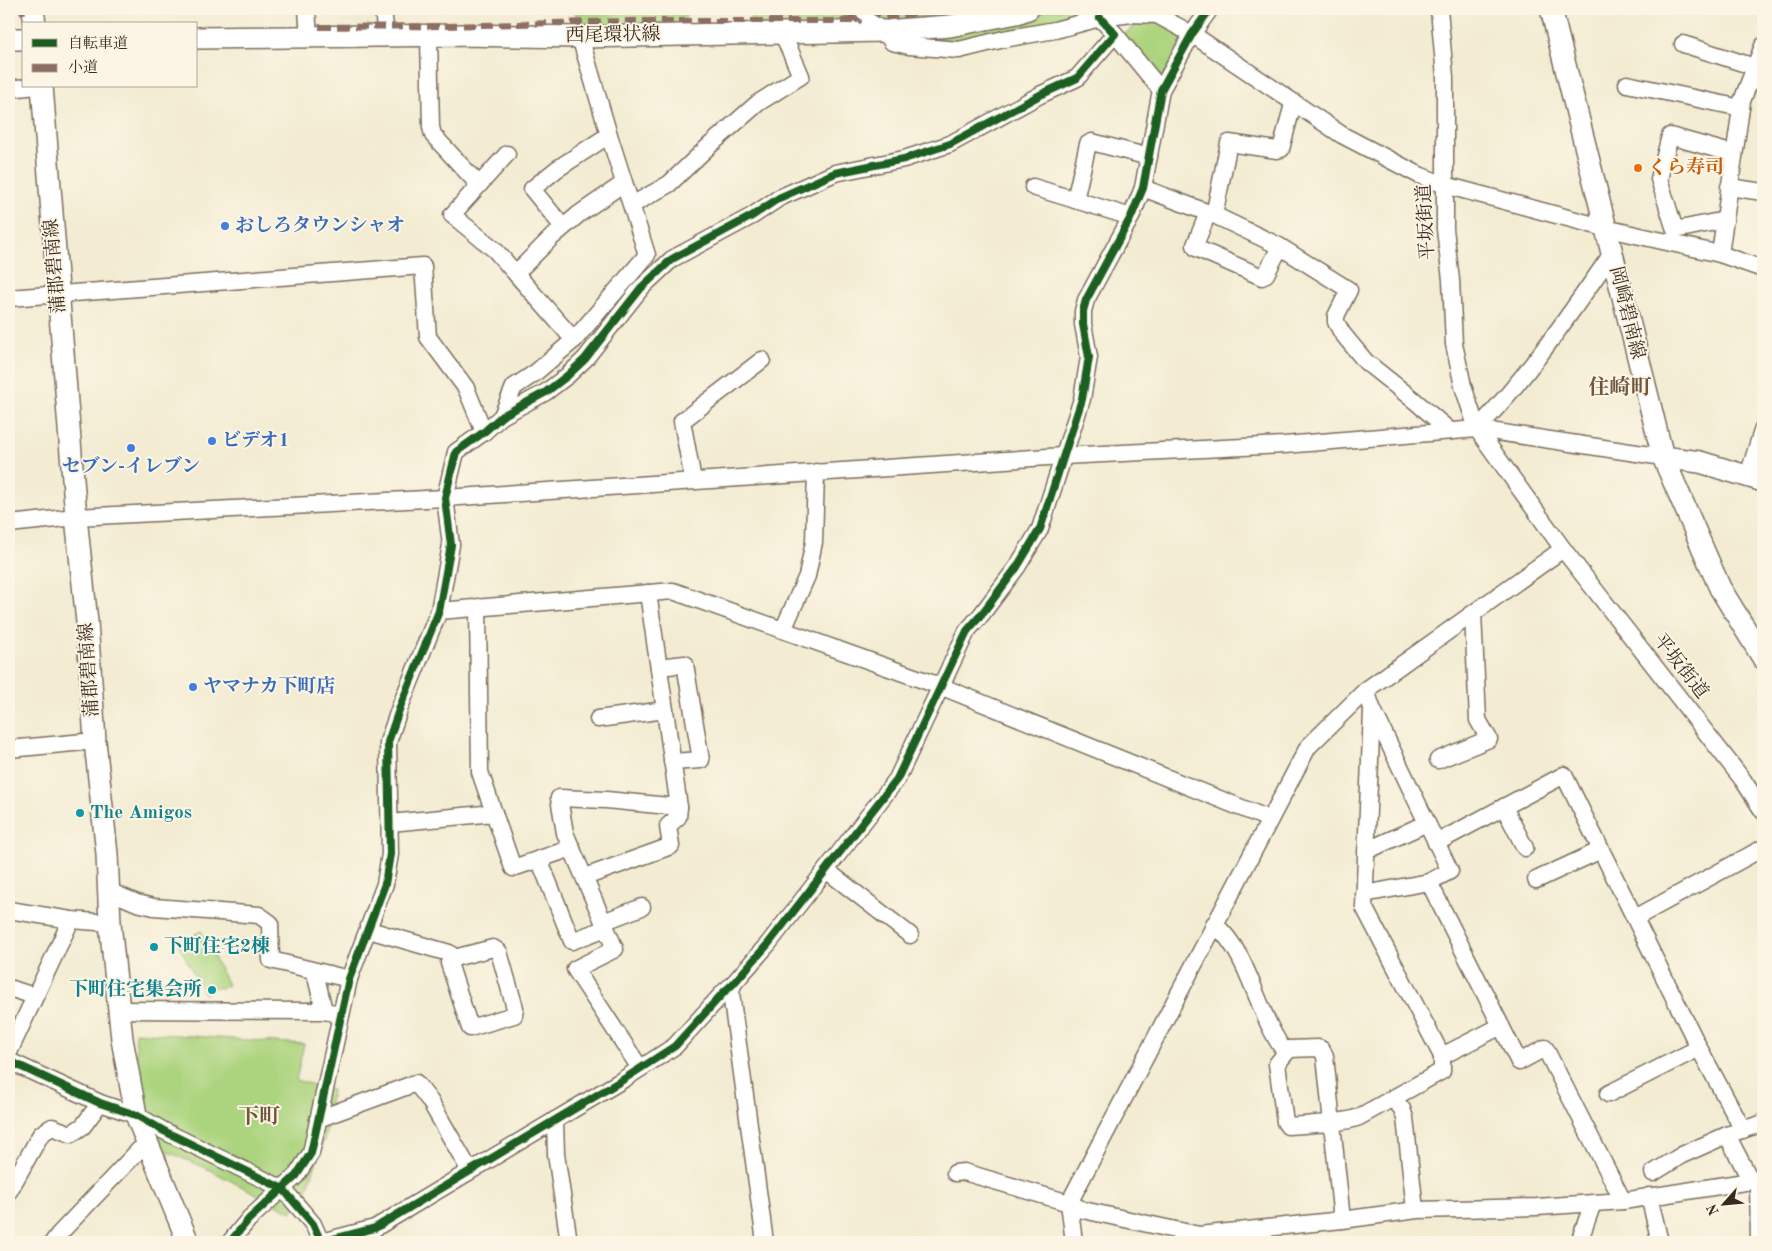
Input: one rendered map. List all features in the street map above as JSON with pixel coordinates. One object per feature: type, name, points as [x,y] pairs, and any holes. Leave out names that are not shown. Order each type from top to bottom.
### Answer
[{"type":"main road","points":[[34,9],[35,22]]},
{"type":"main road","name":"西尾環状線","points":[[198,38],[580,37],[884,31],[950,26],[1017,13],[1028,9]]},
{"type":"main road","name":"岡崎碧南線","points":[[1551,9],[1663,457],[1720,588],[1763,658]]},
{"type":"main road","points":[[9,39],[22,39]]},
{"type":"main road","name":"蒲郡碧南線","points":[[42,88],[76,517],[87,622],[95,741],[107,854],[110,923],[122,1039],[136,1116],[188,1242]]},
{"type":"main road","points":[[1663,457],[1700,462],[1755,479]]},
{"type":"street","points":[[307,9],[309,38]]},
{"type":"street","points":[[383,9],[386,37]]},
{"type":"street","points":[[849,9],[884,31],[892,42],[909,46],[959,50],[1004,39],[1055,30],[1100,18],[1132,14],[1157,15],[1192,34],[1247,69],[1293,104],[1342,135],[1419,175],[1445,185],[1605,228],[1670,236],[1763,269]]},
{"type":"street","points":[[9,1061],[100,1103],[136,1116],[283,1189],[313,1224],[321,1242],[374,1235],[470,1172],[675,1046],[768,944],[897,779],[967,631],[1018,567],[1040,529],[1082,399],[1089,357],[1083,324],[1083,311],[1086,300],[1131,217],[1143,188],[1160,90],[1192,34],[1210,9]]},
{"type":"street","name":"平坂街道","points":[[1439,9],[1445,77],[1445,229],[1451,280],[1454,344],[1463,386],[1477,429],[1563,549],[1743,780],[1763,811]]},
{"type":"street","points":[[1100,18],[1160,90]]},
{"type":"street","points":[[632,205],[669,184],[758,103],[801,76],[782,32]]},
{"type":"street","points":[[230,1242],[249,1220],[296,1176],[311,1153],[349,979],[385,884],[390,854],[388,742],[400,707],[439,611],[451,545],[445,498],[456,452],[484,432],[502,416],[546,392],[567,376],[585,359],[640,288],[672,259],[752,216],[779,198],[835,173],[904,159],[950,144],[1040,95],[1077,78],[1115,34]]},
{"type":"street","points":[[429,36],[431,127],[433,135],[479,185]]},
{"type":"street","points":[[502,416],[514,387],[535,373],[574,340],[647,255],[580,37]]},
{"type":"street","points":[[1683,44],[1755,67]]},
{"type":"street","points":[[1720,254],[1742,101],[1763,46]]},
{"type":"street","points":[[1627,84],[1741,108]]},
{"type":"street","points":[[9,89],[22,88]]},
{"type":"street","points":[[1280,247],[1266,274],[1262,277],[1196,248],[1195,245],[1211,214],[1229,143],[1281,149],[1293,104]]},
{"type":"street","points":[[563,227],[532,189],[609,135]]},
{"type":"street","points":[[1670,236],[1659,179],[1670,136],[1734,154]]},
{"type":"street","points":[[1074,200],[1088,144],[1092,142],[1149,157]]},
{"type":"street","points":[[507,154],[452,215],[495,250],[574,340]]},
{"type":"street","points":[[516,273],[563,227],[624,183]]},
{"type":"street","points":[[1033,187],[1131,217]]},
{"type":"street","points":[[1729,187],[1763,192]]},
{"type":"street","points":[[1143,188],[1211,214],[1280,247],[1349,290],[1336,316],[1336,322],[1342,333],[1366,362],[1450,432]]},
{"type":"street","points":[[1670,236],[1724,220]]},
{"type":"street","points":[[1477,429],[1501,404],[1560,329],[1611,255]]},
{"type":"street","points":[[9,298],[423,266],[428,337],[466,388],[484,432]]},
{"type":"street","points":[[693,480],[682,421],[762,360]]},
{"type":"street","points":[[1755,479],[1763,428]]},
{"type":"street","points":[[9,524],[76,517],[445,498],[1063,456],[1284,445],[1477,429],[1663,457]]},
{"type":"street","points":[[783,630],[807,576],[814,542],[816,472]]},
{"type":"street","points":[[1074,1242],[1070,1203],[1308,747],[1366,690],[1563,549]]},
{"type":"street","points":[[439,611],[673,590],[940,686],[1269,819]]},
{"type":"street","points":[[585,877],[671,846],[668,826],[678,817],[679,807],[648,593]]},
{"type":"street","points":[[478,607],[480,772],[513,868],[572,848]]},
{"type":"street","points":[[1438,760],[1489,739],[1478,720],[1473,614]]},
{"type":"street","points":[[659,667],[685,664],[701,760],[672,762]]},
{"type":"street","points":[[1364,894],[1429,882],[1450,871],[1372,708],[1366,690]]},
{"type":"street","points":[[1342,1220],[1331,1122],[1325,1056],[1321,1049],[1318,1048],[1288,1050],[1277,1064],[1285,1122],[1288,1126],[1331,1122],[1354,1119],[1442,1071],[1442,1056],[1364,907],[1372,708]]},
{"type":"street","points":[[598,719],[665,710]]},
{"type":"street","points":[[9,749],[95,741]]},
{"type":"street","points":[[1436,843],[1564,775],[1699,1048],[1743,1130]]},
{"type":"street","points":[[640,1068],[575,969],[614,950],[565,833],[558,798],[606,800],[679,807]]},
{"type":"street","points":[[1504,807],[1525,848]]},
{"type":"street","points":[[390,823],[494,813]]},
{"type":"street","points":[[1366,851],[1427,823]]},
{"type":"street","points":[[1635,918],[1763,848]]},
{"type":"street","points":[[1536,880],[1601,850]]},
{"type":"street","points":[[539,860],[572,941],[642,907]]},
{"type":"street","points":[[826,870],[910,935]]},
{"type":"street","points":[[1429,882],[1519,1062],[1545,1048],[1623,1201]]},
{"type":"street","points":[[109,891],[137,904],[154,907],[259,915],[270,923],[271,960],[349,979]]},
{"type":"street","points":[[9,910],[71,920],[110,923]]},
{"type":"street","points":[[9,1052],[71,920]]},
{"type":"street","points":[[1214,924],[1222,930],[1240,956],[1276,1040],[1286,1053]]},
{"type":"street","points":[[369,930],[449,953],[453,957],[454,958],[493,948],[499,952],[515,1008],[514,1015],[470,1028],[449,963],[453,957]]},
{"type":"street","points":[[315,972],[324,1011]]},
{"type":"street","points":[[733,984],[731,993],[765,1242]]},
{"type":"street","points":[[9,988],[34,996]]},
{"type":"street","points":[[119,1010],[324,1011],[341,1014]]},
{"type":"street","points":[[1442,1056],[1501,1026]]},
{"type":"street","points":[[1608,1094],[1699,1048]]},
{"type":"street","points":[[318,1119],[416,1083],[430,1101],[470,1172]]},
{"type":"street","points":[[1393,1098],[1402,1109],[1405,1118],[1415,1210]]},
{"type":"street","points":[[9,1191],[41,1134],[52,1127],[71,1134],[84,1126],[100,1103]]},
{"type":"street","points":[[555,1120],[556,1154],[570,1242]]},
{"type":"street","points":[[1653,1172],[1682,1155],[1727,1135],[1763,1123]]},
{"type":"street","points":[[1727,1135],[1757,1181],[1760,1242]]},
{"type":"street","points":[[60,1239],[138,1150],[149,1148]]},
{"type":"street","points":[[955,1173],[964,1172],[1070,1203],[1083,1210],[1199,1235],[1342,1220],[1415,1210],[1537,1207],[1623,1201],[1757,1181]]},
{"type":"street","points":[[1649,1196],[1660,1242]]},
{"type":"street","points":[[1579,1242],[1593,1203]]},
{"type":"green space","points":[[575,9],[686,9],[685,24],[578,26]]},
{"type":"green space","points":[[749,9],[979,9],[888,26],[752,25]]},
{"type":"green space","points":[[1054,9],[1145,9],[960,46],[904,40],[1044,12]]},
{"type":"green space","points":[[1141,21],[1157,23],[1185,35],[1160,83],[1123,35]]},
{"type":"green space","points":[[201,931],[228,985],[222,988],[207,987],[205,995],[178,944]]},
{"type":"green space","points":[[135,1032],[304,1044],[296,1080],[332,1090],[325,1137],[307,1190],[291,1212],[206,1168],[156,1147],[140,1094]]},
{"type":"marked path","points":[[22,9],[23,14]]},
{"type":"marked path","points":[[319,27],[630,21],[859,21],[839,9]]},
{"type":"marked path","points":[[870,9],[884,18],[943,9]]},
{"type":"cycle path","points":[[9,1061],[100,1103],[136,1115],[164,1131],[283,1189],[313,1224],[321,1242],[375,1228],[624,1079],[675,1046],[768,944],[897,779],[967,631],[1017,567],[1040,529],[1082,399],[1089,357],[1083,324],[1083,311],[1086,300],[1131,217],[1143,188],[1161,90],[1192,34],[1210,9]]},
{"type":"cycle path","points":[[230,1242],[249,1219],[296,1176],[311,1153],[349,979],[385,884],[390,854],[388,742],[400,707],[439,611],[451,545],[445,498],[456,452],[484,432],[502,416],[546,392],[567,376],[585,359],[641,288],[672,259],[752,216],[779,198],[835,173],[904,159],[950,144],[1040,95],[1077,78],[1115,34],[1100,18]]},
{"type":"place","name":"くら寿司","points":[[1638,168]]},
{"type":"place","name":"おしろタウンシャオ","points":[[225,226]]},
{"type":"place","name":"ビデオ1","points":[[212,441]]},
{"type":"place","name":"セブン-イレブン","points":[[131,448]]},
{"type":"place","name":"ヤマナカ下町店","points":[[193,687]]},
{"type":"place","name":"The Amigos","points":[[80,813]]},
{"type":"place","name":"下町住宅2棟","points":[[154,947]]},
{"type":"place","name":"下町住宅集会所","points":[[212,990]]},
{"type":"district","name":"住崎町","points":[[1620,388]]},
{"type":"district","name":"下町","points":[[259,1117]]}]
